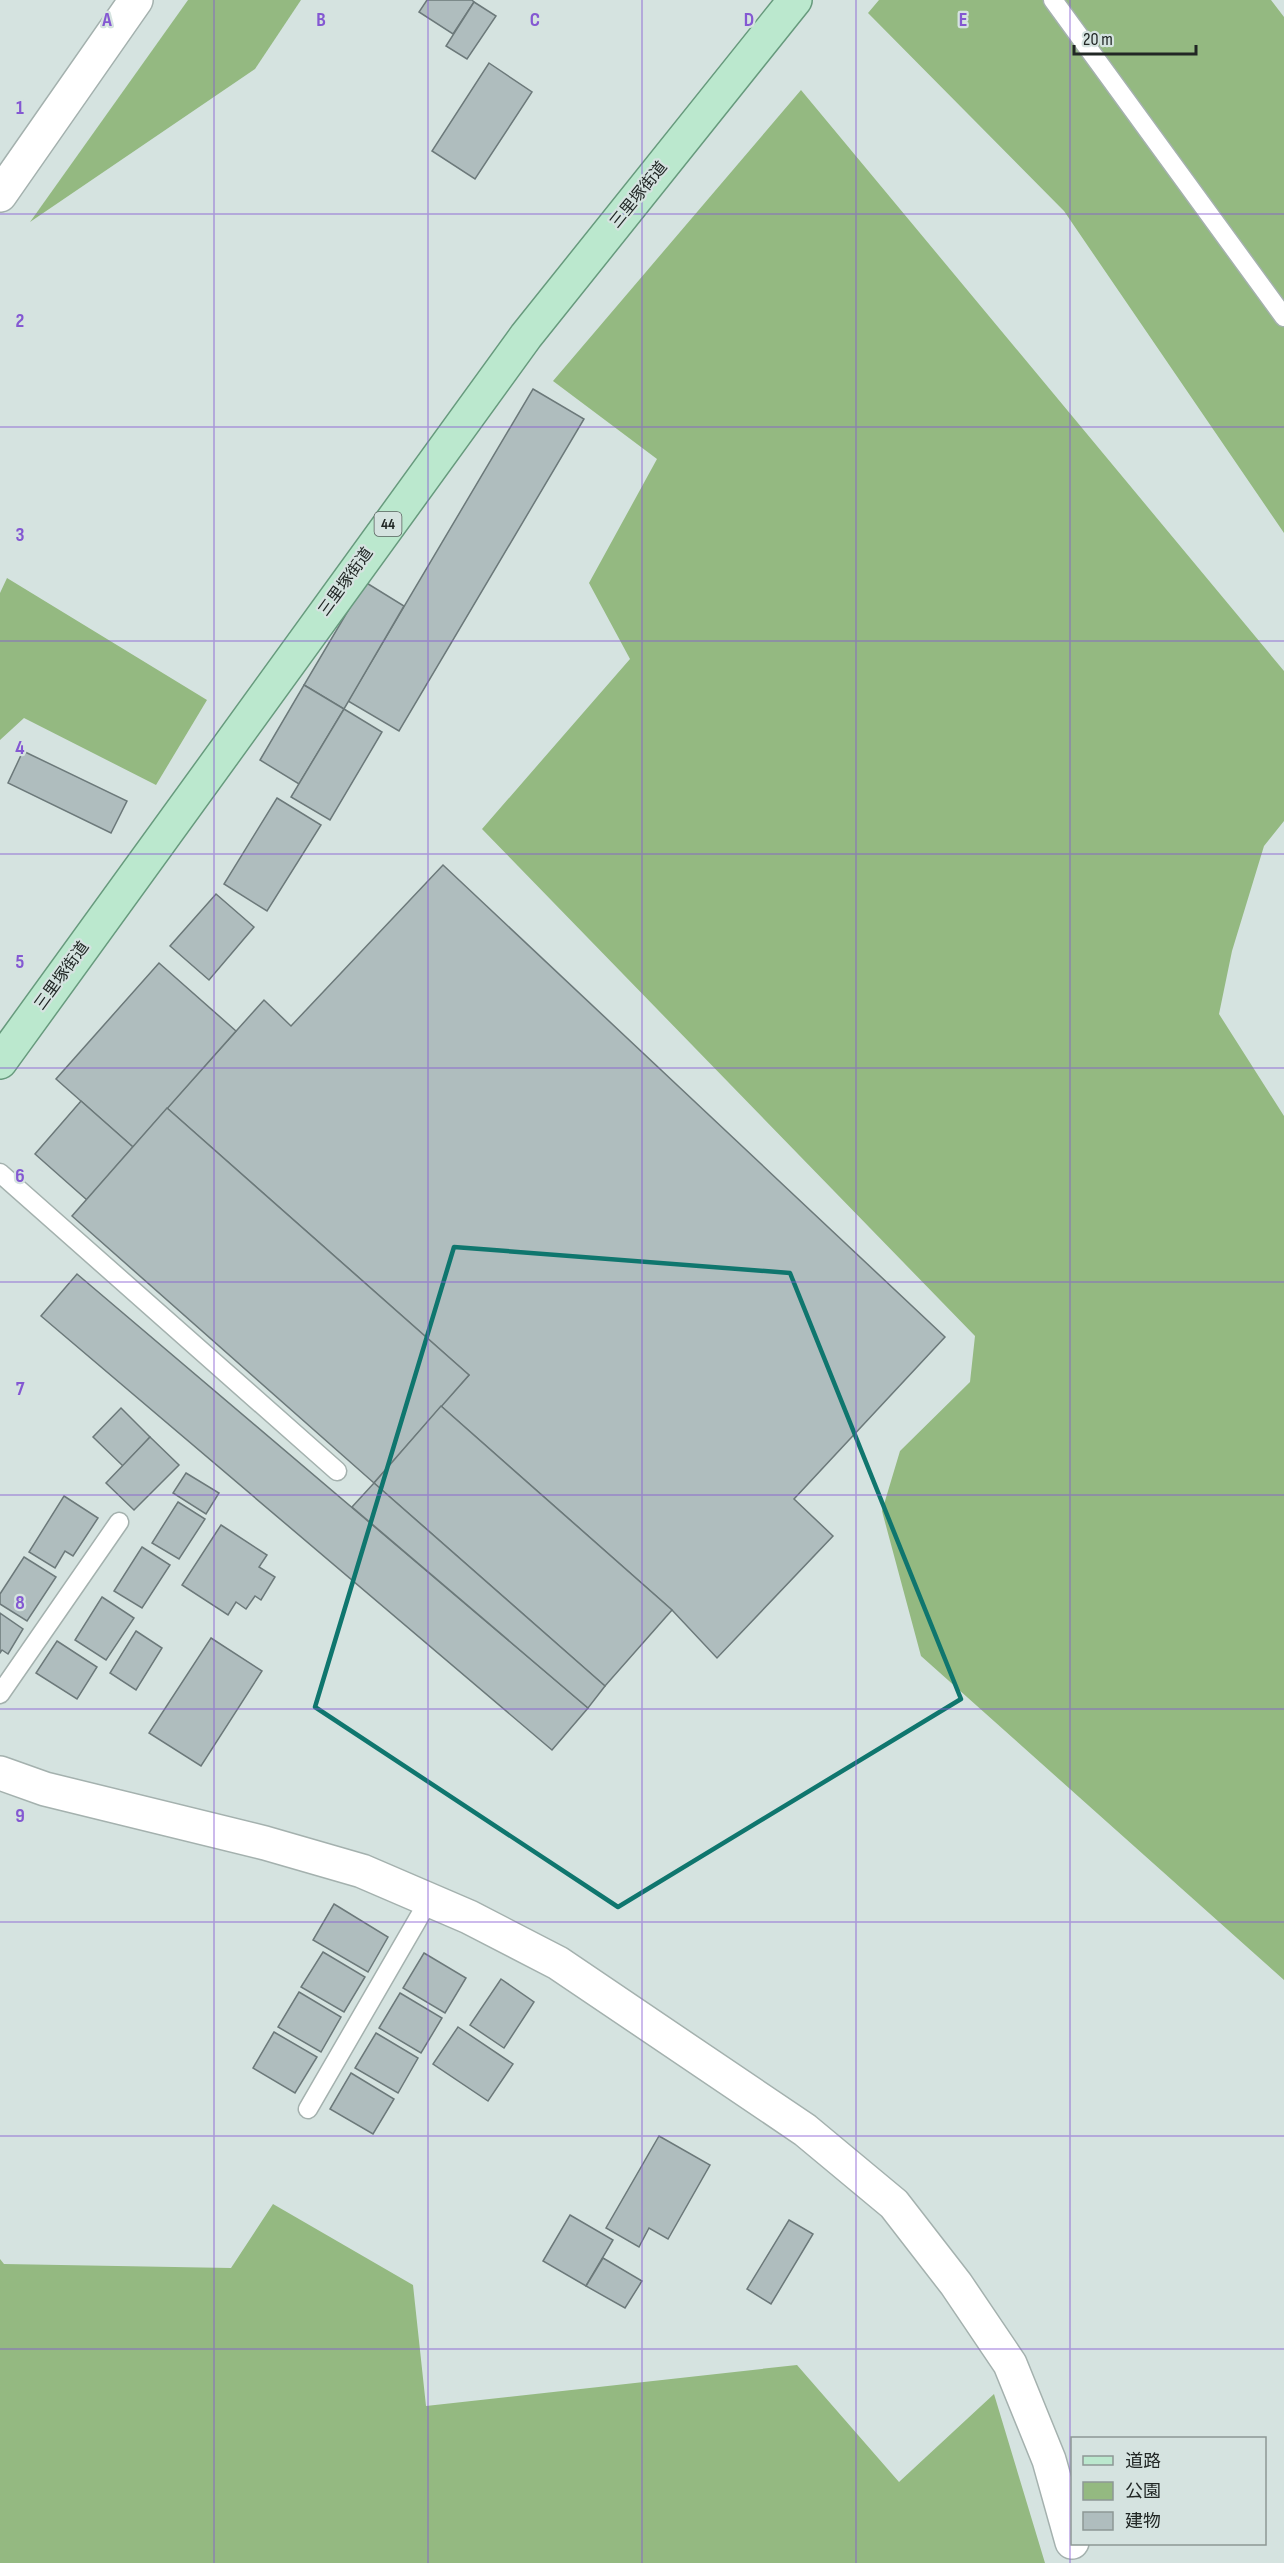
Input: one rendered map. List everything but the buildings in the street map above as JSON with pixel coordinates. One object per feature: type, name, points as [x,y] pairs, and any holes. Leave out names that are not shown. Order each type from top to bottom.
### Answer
[{"type":"main road","name":"三里塚街道","points":[[0,1062],[526,336],[795,0]]},
{"type":"street","points":[[0,195],[136,0]]},
{"type":"street","points":[[0,1773],[45,1789],[265,1843],[362,1871],[469,1917],[558,1963],[805,2130],[894,2204],[956,2284],[1010,2364],[1049,2460],[1071,2536]]},
{"type":"street","points":[[1074,2545],[1078,2563]]},
{"type":"lane","points":[[1053,0],[1284,317]]},
{"type":"lane","points":[[0,1173],[337,1471]]},
{"type":"lane","points":[[0,1694],[119,1522]]},
{"type":"lane","points":[[308,2109],[429,1900]]},
{"type":"highlighted area","points":[[454,1247],[790,1273],[961,1699],[618,1907],[315,1707]]},
{"type":"green space","points":[[188,0],[301,0],[255,69],[30,222]]},
{"type":"green space","points":[[879,0],[1271,0],[1284,17],[1284,533],[1064,211],[868,13]]},
{"type":"green space","points":[[801,90],[1284,671],[1284,821],[1264,846],[1232,951],[1219,1014],[1284,1116],[1284,1980],[921,1656],[882,1511],[900,1451],[970,1382],[975,1336],[482,829],[630,659],[589,583],[657,459],[553,381]]},
{"type":"green space","points":[[7,578],[207,700],[156,785],[24,718],[0,740],[0,593]]},
{"type":"green space","points":[[273,2204],[413,2285],[426,2406],[797,2365],[899,2482],[994,2394],[1045,2563],[0,2563],[0,2259],[4,2264],[231,2268]]}]
